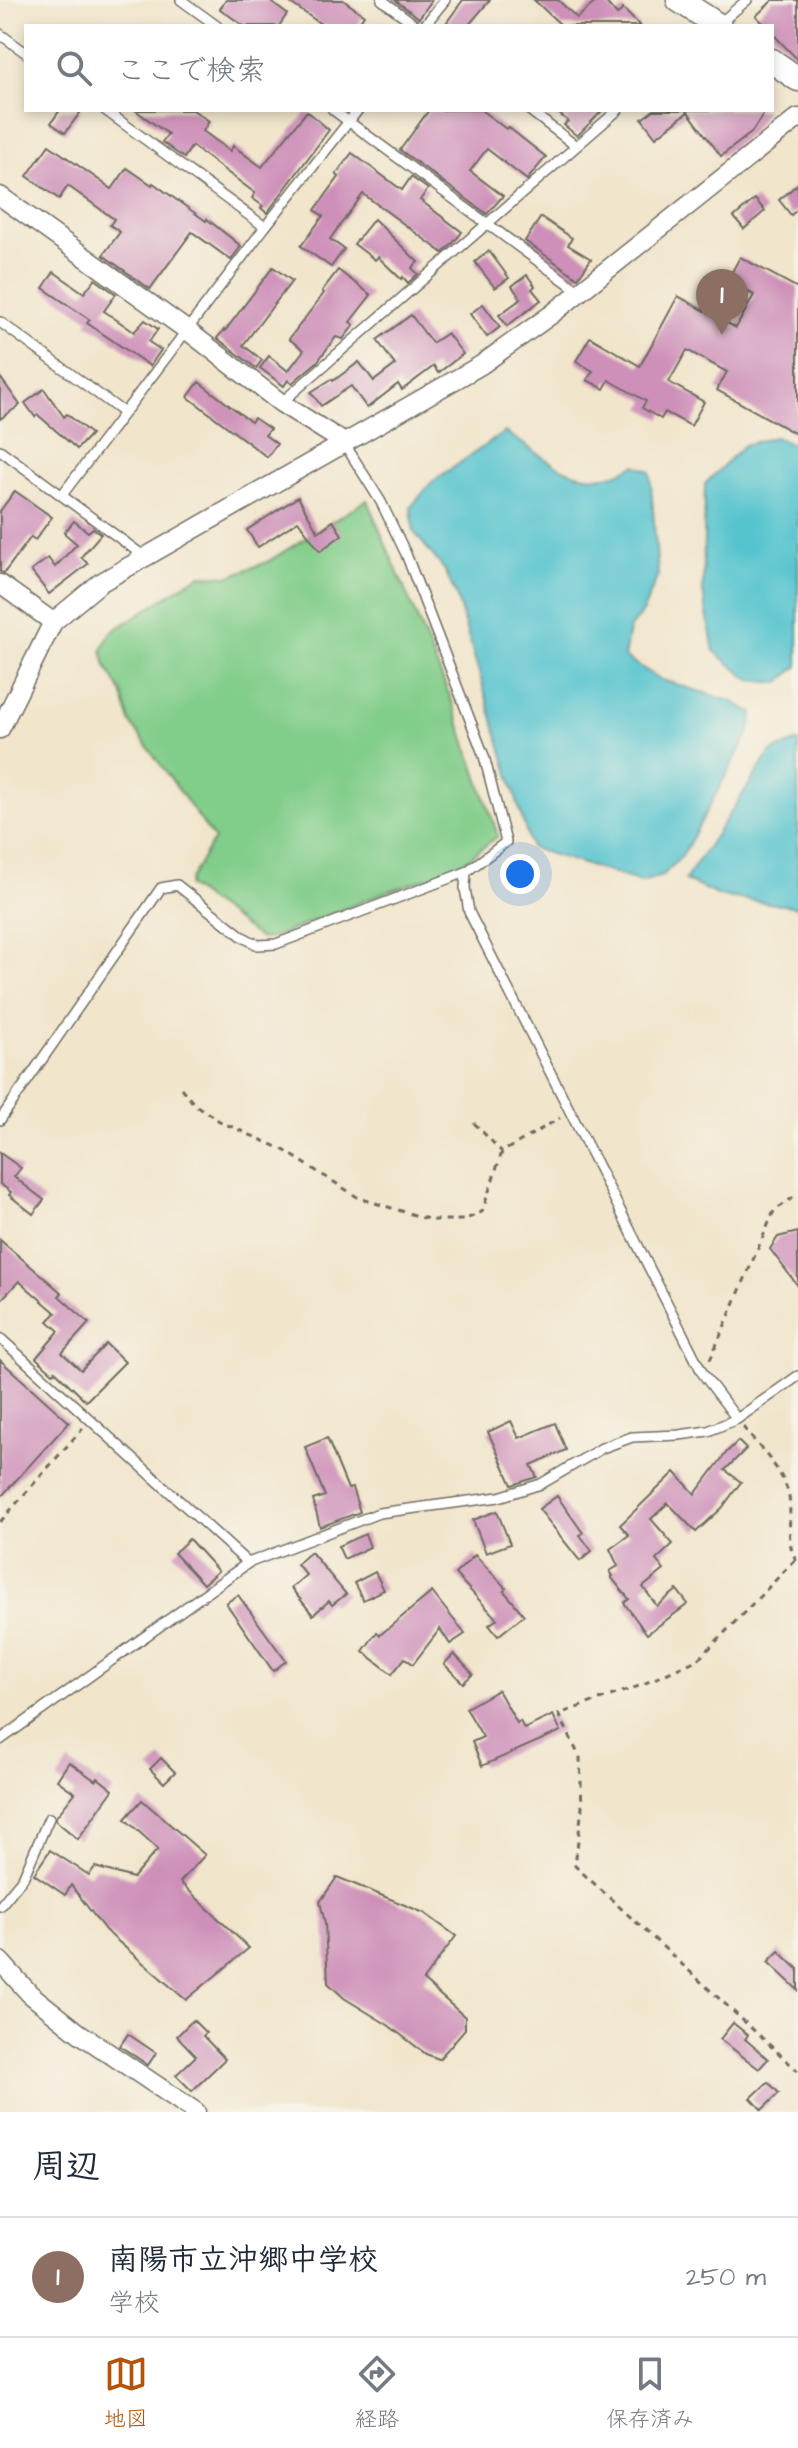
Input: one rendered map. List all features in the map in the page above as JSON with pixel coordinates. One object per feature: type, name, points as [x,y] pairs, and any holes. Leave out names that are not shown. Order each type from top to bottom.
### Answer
[{"type":"main road","points":[[679,0],[715,24]]},
{"type":"main road","points":[[774,62],[798,79]]},
{"type":"street","points":[[0,729],[53,622],[100,583],[481,365],[580,292],[798,118]]},
{"type":"street","points":[[0,196],[188,331],[281,403],[343,442]]},
{"type":"street","points":[[0,584],[53,622]]},
{"type":"street","points":[[0,1961],[30,1994],[79,2033],[196,2112]]},
{"type":"lane","points":[[181,0],[214,24]]},
{"type":"lane","points":[[382,0],[414,24]]},
{"type":"lane","points":[[426,24],[445,0]]},
{"type":"lane","points":[[720,24],[747,0]]},
{"type":"lane","points":[[0,34],[24,52]]},
{"type":"lane","points":[[108,112],[265,227]]},
{"type":"lane","points":[[336,112],[580,292]]},
{"type":"lane","points":[[62,495],[265,227],[356,112]]},
{"type":"lane","points":[[532,112],[576,146]]},
{"type":"lane","points":[[281,403],[616,112]]},
{"type":"lane","points":[[0,322],[124,413]]},
{"type":"lane","points":[[0,1120],[161,888],[177,885],[243,937],[258,945],[276,944],[466,872],[506,842],[484,756],[406,554],[381,502],[343,442]]},
{"type":"lane","points":[[0,450],[145,557]]},
{"type":"lane","points":[[466,872],[469,912],[703,1374],[737,1419]]},
{"type":"lane","points":[[0,1338],[248,1563]]},
{"type":"lane","points":[[0,1740],[248,1563],[379,1513],[499,1497],[541,1484],[602,1448],[632,1437],[708,1431],[737,1419],[798,1376]]},
{"type":"lane","points":[[0,1906],[23,1878],[49,1818]]},
{"type":"path","points":[[181,1088],[194,1104],[221,1122],[282,1149],[359,1198],[431,1220],[464,1220],[482,1212],[502,1152],[570,1112]]},
{"type":"path","points":[[474,1123],[502,1152]]},
{"type":"path","points":[[703,1374],[774,1211],[798,1194]]},
{"type":"path","points":[[0,1522],[91,1419]]},
{"type":"path","points":[[737,1419],[782,1478],[788,1493],[789,1536],[796,1561],[699,1659],[639,1686],[559,1714],[580,1758],[582,1807],[575,1866],[798,2071]]},
{"type":"green space","points":[[367,500],[451,699],[498,836],[456,868],[383,893],[272,938],[261,939],[188,886],[214,839],[130,722],[122,693],[106,666],[102,650],[110,633],[200,575],[230,576],[267,562]]},
{"type":"water","points":[[505,432],[551,462],[582,475],[599,477],[616,474],[635,465],[650,471],[658,575],[643,611],[629,629],[624,657],[662,680],[731,701],[753,713],[750,731],[683,855],[662,876],[641,882],[531,848],[456,595],[444,569],[414,532],[411,507],[432,482]]},
{"type":"water","points":[[774,437],[798,446],[798,666],[779,683],[750,680],[714,651],[703,592],[705,484],[744,445]]},
{"type":"water","points":[[798,742],[798,907],[719,896],[685,880],[771,752]]},
{"type":"building","points":[[226,0],[268,0],[287,14],[280,24],[241,24],[220,9]]},
{"type":"building","points":[[286,0],[343,0],[364,15],[357,24],[321,24]]},
{"type":"building","points":[[395,0],[432,0],[419,18]]},
{"type":"building","points":[[463,0],[490,0],[470,24],[445,24]]},
{"type":"building","points":[[534,0],[558,0],[577,18],[598,0],[604,0],[617,15],[623,9],[638,24],[560,24]]},
{"type":"building","points":[[773,0],[798,0],[798,60],[774,35],[774,24],[764,24],[756,16]]},
{"type":"building","points":[[59,112],[81,112],[65,133],[51,123]]},
{"type":"building","points":[[138,112],[196,112],[209,121],[203,131],[230,151],[233,146],[262,167],[306,112],[329,130],[267,213],[252,198],[255,193],[192,146],[184,158],[162,142],[168,134]]},
{"type":"building","points":[[428,112],[484,112],[546,157],[527,180],[487,149],[470,171],[503,196],[487,214],[400,150]]},
{"type":"building","points":[[557,112],[601,112],[577,136],[564,125],[568,121]]},
{"type":"building","points":[[651,112],[688,112],[656,137],[642,119]]},
{"type":"building","points":[[688,112],[765,112],[751,133],[721,156]]},
{"type":"building","points":[[49,145],[112,189],[127,168],[207,219],[241,246],[231,260],[192,232],[150,289],[103,255],[120,232],[110,225],[114,219],[68,186],[59,199],[27,176]]},
{"type":"building","points":[[352,153],[402,190],[411,177],[428,189],[420,200],[462,232],[443,253],[363,194],[330,239],[344,249],[331,267],[301,246],[323,216],[315,210]]},
{"type":"building","points":[[798,184],[798,209],[791,215],[779,200]]},
{"type":"building","points":[[755,199],[765,211],[744,229],[734,217]]},
{"type":"building","points":[[541,217],[572,238],[568,245],[591,259],[578,278],[525,241]]},
{"type":"building","points":[[374,219],[418,262],[412,268],[418,274],[408,283],[378,257],[375,260],[354,244]]},
{"type":"building","points":[[489,251],[509,278],[495,288],[475,262]]},
{"type":"building","points":[[740,257],[798,288],[798,435],[717,390],[727,372],[687,350],[669,382],[704,402],[691,426],[665,412],[661,419],[642,408],[646,401],[609,380],[604,389],[587,380],[593,371],[576,361],[590,337],[640,366],[678,296],[736,328],[754,295],[727,281]]},
{"type":"building","points":[[273,267],[292,281],[243,345],[262,360],[256,368],[217,338]]},
{"type":"building","points":[[338,270],[371,295],[350,322],[354,325],[343,339],[336,337],[317,362],[292,383],[288,380],[284,386],[260,368],[269,356],[288,371],[304,350],[289,339]]},
{"type":"building","points":[[54,272],[84,293],[95,279],[116,294],[104,311],[134,332],[145,320],[158,329],[149,342],[161,350],[150,366],[43,288]]},
{"type":"building","points":[[527,275],[535,286],[532,289],[541,300],[507,326],[499,315],[521,299],[512,286]]},
{"type":"building","points":[[483,304],[500,327],[487,337],[470,314]]},
{"type":"building","points":[[411,315],[432,343],[447,333],[463,354],[438,373],[434,366],[402,390],[398,384],[367,408],[351,386],[321,406],[311,392],[359,362],[374,381],[395,365],[377,340]]},
{"type":"building","points":[[0,377],[20,405],[0,419]]},
{"type":"building","points":[[199,382],[251,422],[254,418],[270,429],[265,435],[277,444],[267,457],[188,397]]},
{"type":"building","points":[[44,389],[64,417],[67,414],[91,434],[77,449],[38,415],[35,417],[25,403]]},
{"type":"building","points":[[15,491],[52,517],[35,540],[31,537],[4,573],[0,572],[0,511]]},
{"type":"building","points":[[298,497],[318,532],[333,521],[342,535],[320,551],[298,521],[258,547],[247,530]]},
{"type":"building","points":[[74,521],[88,532],[93,528],[101,534],[81,557],[88,564],[49,594],[31,571],[48,558],[55,567],[77,544],[64,533]]},
{"type":"building","points":[[0,1153],[21,1168],[14,1177],[44,1200],[33,1214],[0,1184]]},
{"type":"building","points":[[798,1232],[798,1286],[770,1249],[778,1237]]},
{"type":"building","points":[[0,1240],[62,1293],[59,1296],[89,1323],[62,1353],[81,1370],[106,1344],[125,1362],[86,1401],[55,1371],[53,1373],[36,1358],[59,1331],[48,1321],[56,1313],[19,1281],[0,1301]]},
{"type":"building","points":[[0,1360],[69,1422],[0,1498]]},
{"type":"building","points":[[511,1421],[519,1438],[555,1423],[566,1450],[531,1465],[537,1477],[512,1485],[488,1432]]},
{"type":"building","points":[[327,1438],[348,1489],[352,1488],[360,1512],[320,1527],[313,1500],[325,1496],[305,1447]]},
{"type":"building","points":[[738,1441],[746,1449],[725,1470],[741,1482],[722,1508],[696,1532],[668,1503],[651,1519],[673,1544],[656,1560],[664,1570],[643,1587],[657,1606],[677,1590],[688,1604],[647,1634],[624,1603],[629,1599],[611,1577],[610,1571],[618,1566],[610,1549],[629,1535],[620,1525],[675,1472],[695,1494]]},
{"type":"building","points":[[557,1496],[592,1551],[580,1561],[539,1509]]},
{"type":"building","points":[[497,1511],[510,1544],[486,1553],[473,1520]]},
{"type":"building","points":[[365,1534],[370,1547],[344,1559],[338,1546]]},
{"type":"building","points":[[189,1539],[218,1571],[203,1584],[174,1553]]},
{"type":"building","points":[[311,1552],[346,1594],[332,1605],[329,1601],[313,1615],[291,1588],[306,1575],[297,1564]]},
{"type":"building","points":[[475,1555],[506,1588],[504,1591],[524,1615],[498,1636],[489,1625],[497,1619],[455,1574]]},
{"type":"building","points":[[375,1572],[384,1590],[363,1600],[354,1583]]},
{"type":"building","points":[[432,1592],[465,1634],[450,1644],[440,1629],[413,1664],[405,1658],[392,1674],[363,1651],[377,1632],[380,1635]]},
{"type":"building","points":[[238,1595],[286,1661],[273,1671],[226,1603]]},
{"type":"building","points":[[454,1654],[473,1674],[463,1683],[444,1664]]},
{"type":"building","points":[[498,1690],[517,1723],[520,1721],[524,1729],[553,1715],[561,1731],[482,1766],[472,1742],[483,1737],[466,1708]]},
{"type":"building","points":[[161,1758],[175,1772],[164,1783],[150,1769]]},
{"type":"building","points":[[69,1762],[113,1790],[78,1839],[56,1821],[75,1793],[57,1780]]},
{"type":"building","points":[[142,1800],[205,1855],[180,1882],[249,1948],[186,2000],[105,1930],[71,1885],[65,1895],[34,1874],[50,1850],[89,1875],[95,1867],[133,1878],[158,1849],[125,1819]]},
{"type":"building","points":[[337,1877],[424,1913],[456,1936],[423,1980],[465,2017],[465,2029],[439,2059],[426,2054],[388,2025],[344,1998],[328,1983],[325,1923],[320,1902]]},
{"type":"building","points":[[779,1951],[798,1969],[798,1990],[768,1962]]},
{"type":"building","points":[[193,2020],[206,2033],[203,2036],[225,2059],[192,2091],[176,2075],[196,2056],[177,2036]]},
{"type":"building","points":[[733,2023],[748,2035],[745,2039],[768,2059],[759,2069],[720,2039]]},
{"type":"building","points":[[128,2034],[156,2053],[148,2065],[120,2046]]},
{"type":"building","points":[[768,2082],[779,2093],[762,2110],[751,2098]]},
{"type":"place","name":"南陽市立沖郷中学校","points":[[722,335]]}]
